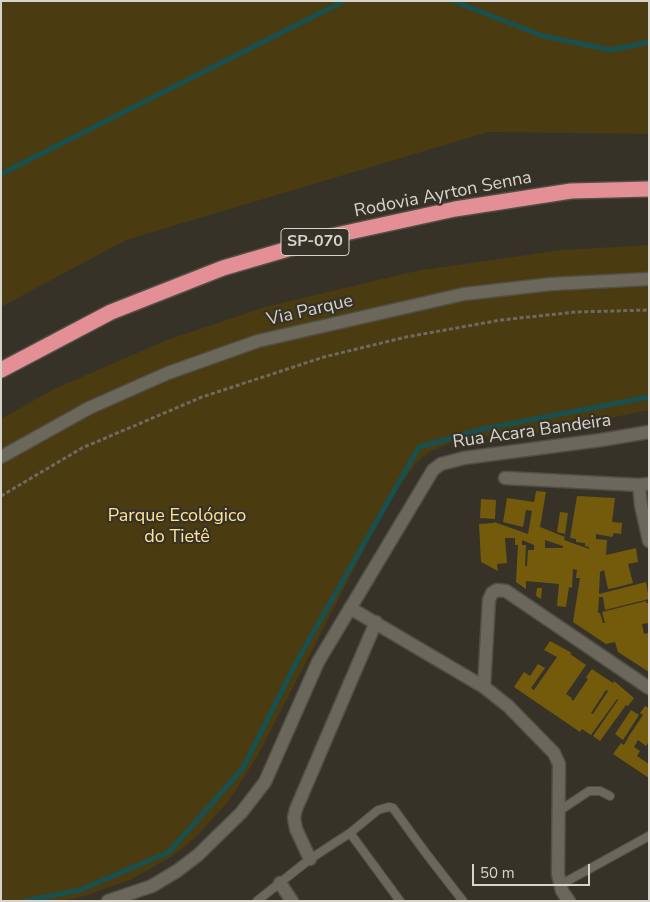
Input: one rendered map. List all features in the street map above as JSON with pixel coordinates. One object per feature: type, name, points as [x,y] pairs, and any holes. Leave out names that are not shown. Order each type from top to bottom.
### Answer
[{"type":"highway","name":"Rodovia Ayrton Senna","points":[[1,370],[111,312],[224,268],[336,235],[455,209],[571,191],[649,189]]},
{"type":"street","name":"Via Parque","points":[[1,457],[89,408],[168,373],[258,341],[464,294],[552,284],[649,279]]},
{"type":"street","name":"Rua Acara Bandeira","points":[[108,901],[152,886],[198,855],[241,813],[265,782],[318,662],[433,470],[441,464],[464,458],[649,432]]},
{"type":"street","points":[[506,478],[644,484],[641,505],[649,541]]},
{"type":"street","points":[[484,687],[489,600],[492,593],[497,590],[506,591],[649,688]]},
{"type":"street","points":[[350,608],[484,687],[508,706],[554,753],[559,764],[558,874],[562,891],[570,901]]},
{"type":"street","points":[[310,859],[296,829],[294,818],[296,809],[376,622]]},
{"type":"street","points":[[280,883],[292,901]]},
{"type":"lane","points":[[559,811],[589,791],[600,791],[610,796]]},
{"type":"lane","points":[[257,901],[310,859],[350,833],[383,807],[393,808],[463,901]]},
{"type":"lane","points":[[350,833],[400,901]]},
{"type":"lane","points":[[560,885],[649,836]]},
{"type":"path","points":[[1,496],[82,448],[202,397],[324,357],[406,337],[501,320],[576,312],[649,310]]},
{"type":"green space","points":[[1,1],[649,1],[649,134],[488,132],[126,240],[1,307]]},
{"type":"green space","name":"Parque Ecológico do Tietê","points":[[649,245],[649,410],[522,436],[489,436],[459,439],[429,452],[416,463],[389,501],[257,757],[228,802],[195,838],[171,857],[132,879],[85,896],[63,901],[1,901],[1,419],[54,389],[167,340],[265,307],[416,271],[562,250]]},
{"type":"building","points":[[536,491],[546,492],[540,527],[565,537],[564,540],[589,549],[589,547],[585,546],[585,543],[576,542],[576,539],[570,538],[577,496],[615,498],[612,522],[622,523],[621,534],[614,533],[612,537],[596,534],[596,539],[607,540],[606,555],[636,548],[638,562],[628,564],[633,583],[614,588],[608,589],[604,570],[600,572],[599,594],[646,582],[649,599],[605,610],[603,597],[599,597],[598,613],[600,613],[603,623],[605,623],[602,612],[646,601],[646,603],[649,603],[649,623],[642,624],[644,634],[649,633],[649,672],[618,652],[615,642],[606,644],[573,622],[580,578],[576,578],[577,570],[573,569],[572,588],[569,587],[566,607],[557,606],[559,584],[526,581],[526,589],[516,582],[518,545],[515,545],[515,538],[505,538],[507,563],[497,564],[498,571],[481,562],[479,524],[494,522],[528,534],[532,511],[526,510],[523,527],[503,522],[507,498],[534,502]],"holes":[[[522,540],[534,545],[534,550],[528,550],[527,566],[525,566],[526,545],[522,545]],[[545,540],[563,546],[563,548],[545,548]]]},
{"type":"building","points":[[481,499],[496,500],[495,519],[480,518]]},
{"type":"building","points":[[560,512],[568,513],[565,534],[557,532]]},
{"type":"building","points":[[537,588],[542,588],[541,599],[536,596]]},
{"type":"building","points":[[550,641],[572,653],[570,654],[586,665],[566,694],[573,701],[588,679],[586,677],[592,669],[613,683],[614,681],[634,698],[628,706],[626,705],[600,741],[593,736],[617,699],[591,735],[582,729],[580,732],[514,687],[524,672],[530,676],[538,664],[545,668],[531,688],[534,690],[557,657],[544,650]],"holes":[[[606,690],[608,691],[593,714],[591,713]]]},
{"type":"building","points":[[645,706],[649,708],[649,742],[646,746],[638,740],[634,747],[640,751],[637,756],[649,764],[649,778],[613,754],[621,743],[624,745],[643,715],[640,713]]},
{"type":"building","points":[[631,710],[639,715],[623,740],[615,734]]},
{"type":"waterway","points":[[1,174],[344,1]]},
{"type":"waterway","points":[[453,1],[543,36],[611,50],[649,42]]},
{"type":"waterway","points":[[25,901],[80,890],[169,852],[243,768],[297,661],[419,447],[483,429],[649,397]]}]
